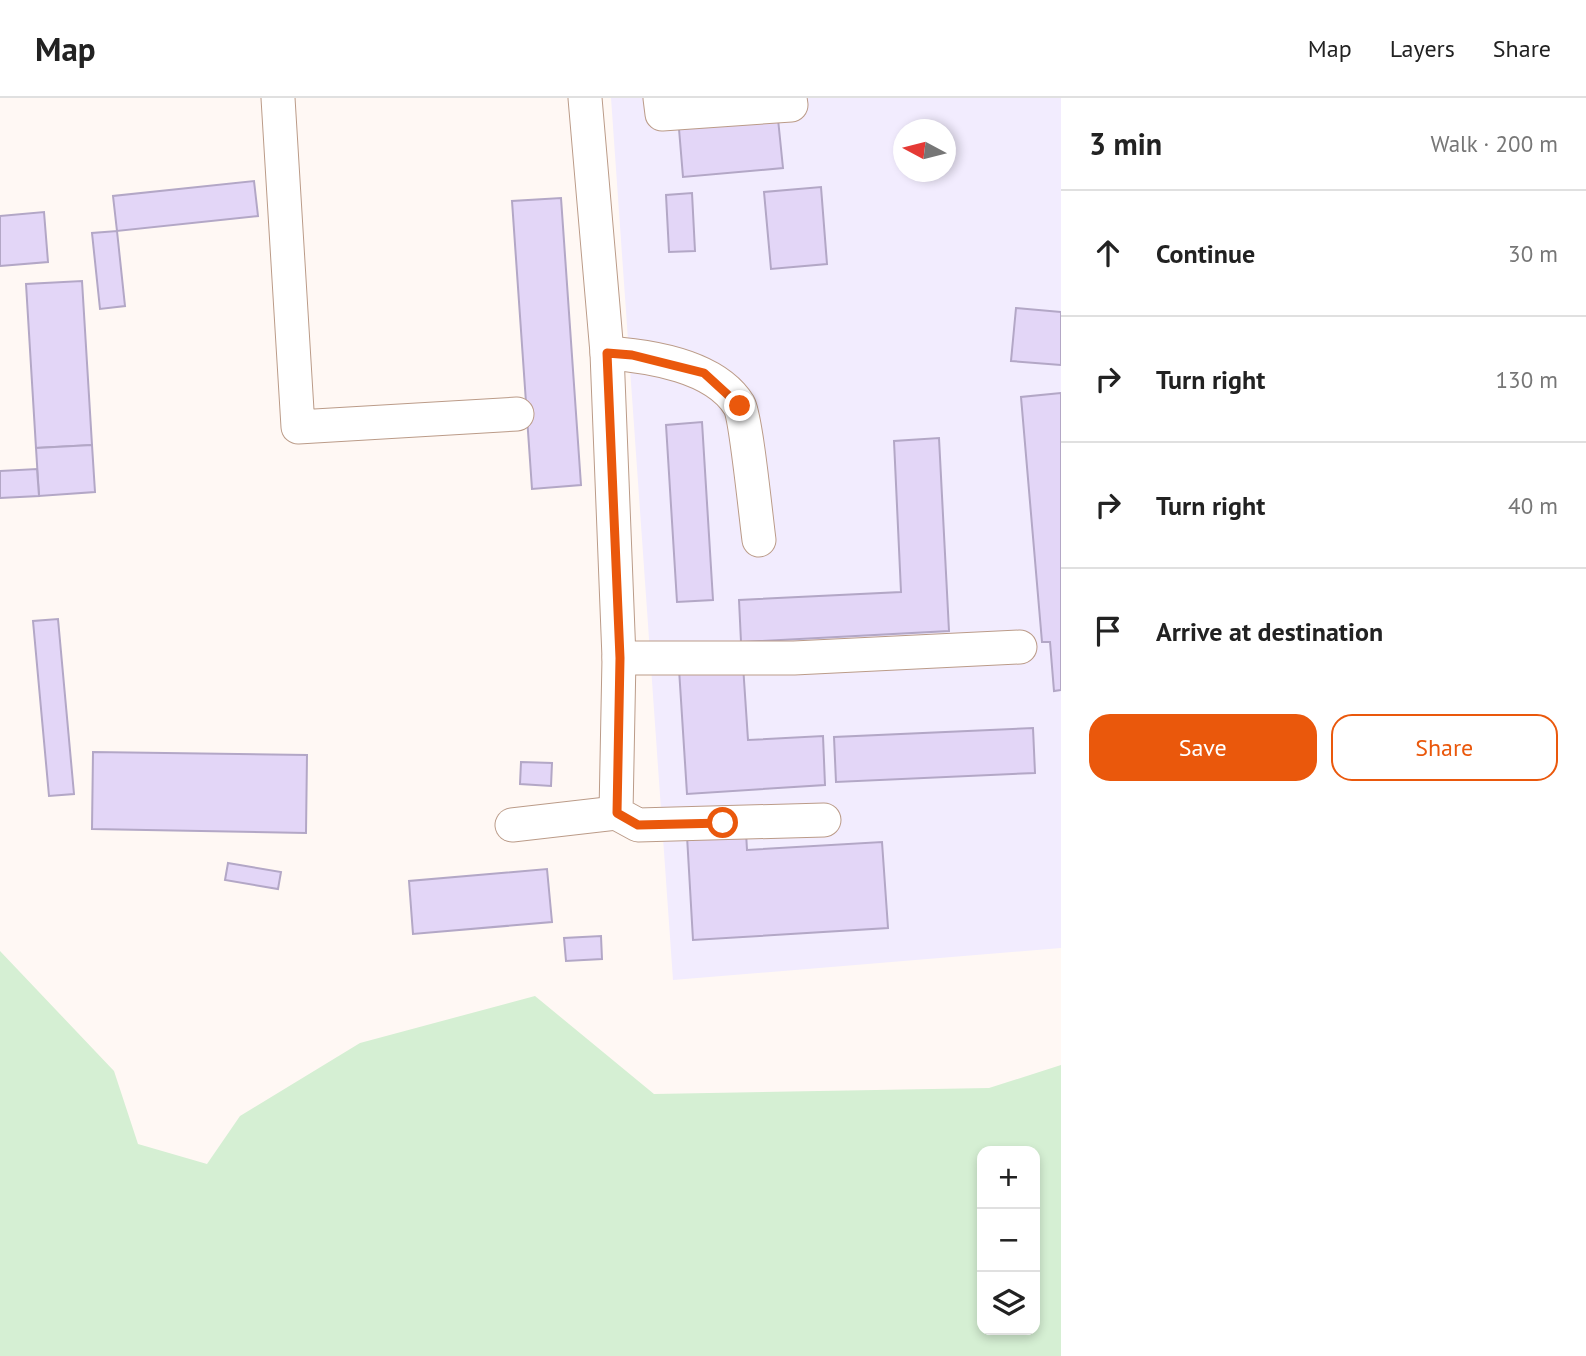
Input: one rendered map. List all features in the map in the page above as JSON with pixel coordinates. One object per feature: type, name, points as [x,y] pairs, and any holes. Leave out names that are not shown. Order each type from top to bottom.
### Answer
[{"type":"lane","points":[[278,98],[298,427],[517,414]]},
{"type":"lane","points":[[585,98],[607,353],[620,658],[617,813]]},
{"type":"lane","points":[[660,98],[662,114],[791,104],[790,98]]},
{"type":"lane","points":[[607,353],[632,355],[704,373],[740,406],[759,540]]},
{"type":"lane","points":[[620,658],[794,657],[1020,647]]},
{"type":"lane","points":[[512,825],[617,813],[638,825],[824,820]]},
{"type":"shaded area","points":[[611,98],[1061,98],[1061,948],[673,980]]},
{"type":"green space","points":[[0,951],[114,1071],[138,1144],[207,1164],[240,1116],[360,1043],[535,996],[654,1094],[989,1088],[1061,1065],[1061,1356],[0,1356]]},
{"type":"building","points":[[778,119],[783,168],[683,177],[679,129]]},
{"type":"building","points":[[254,181],[258,216],[117,231],[113,196]]},
{"type":"building","points":[[821,187],[827,264],[771,269],[764,192]]},
{"type":"building","points":[[692,193],[695,251],[669,252],[666,195]]},
{"type":"building","points":[[561,198],[581,485],[532,489],[512,201]]},
{"type":"building","points":[[44,212],[48,262],[0,266],[0,216]]},
{"type":"building","points":[[117,231],[125,306],[100,309],[92,233]]},
{"type":"building","points":[[82,281],[92,445],[36,448],[26,284]]},
{"type":"building","points":[[1016,308],[1061,312],[1061,365],[1011,361]]},
{"type":"building","points":[[1061,393],[1061,690],[1054,691],[1050,642],[1042,642],[1021,397]]},
{"type":"building","points":[[702,422],[713,600],[677,602],[666,425]]},
{"type":"building","points":[[939,438],[949,631],[741,642],[739,600],[901,592],[894,441]]},
{"type":"building","points":[[92,445],[95,492],[39,496],[36,448]]},
{"type":"building","points":[[37,469],[39,496],[0,498],[0,471]]},
{"type":"building","points":[[58,619],[74,794],[49,796],[33,621]]},
{"type":"building","points":[[743,665],[748,740],[823,736],[825,785],[687,794],[679,669]]},
{"type":"building","points":[[1033,728],[1035,773],[836,782],[834,737]]},
{"type":"building","points":[[93,752],[307,755],[306,833],[92,829]]},
{"type":"building","points":[[521,762],[552,763],[551,786],[520,784]]},
{"type":"building","points":[[746,832],[747,850],[882,842],[888,928],[693,940],[687,836]]},
{"type":"building","points":[[228,863],[281,872],[278,889],[225,880]]},
{"type":"building","points":[[547,869],[552,922],[413,934],[409,881]]},
{"type":"building","points":[[601,936],[602,959],[566,961],[564,938]]},
{"type":"route","points":[[723,823],[638,825],[617,813],[620,658],[607,353],[632,355],[704,373],[740,406]]}]
